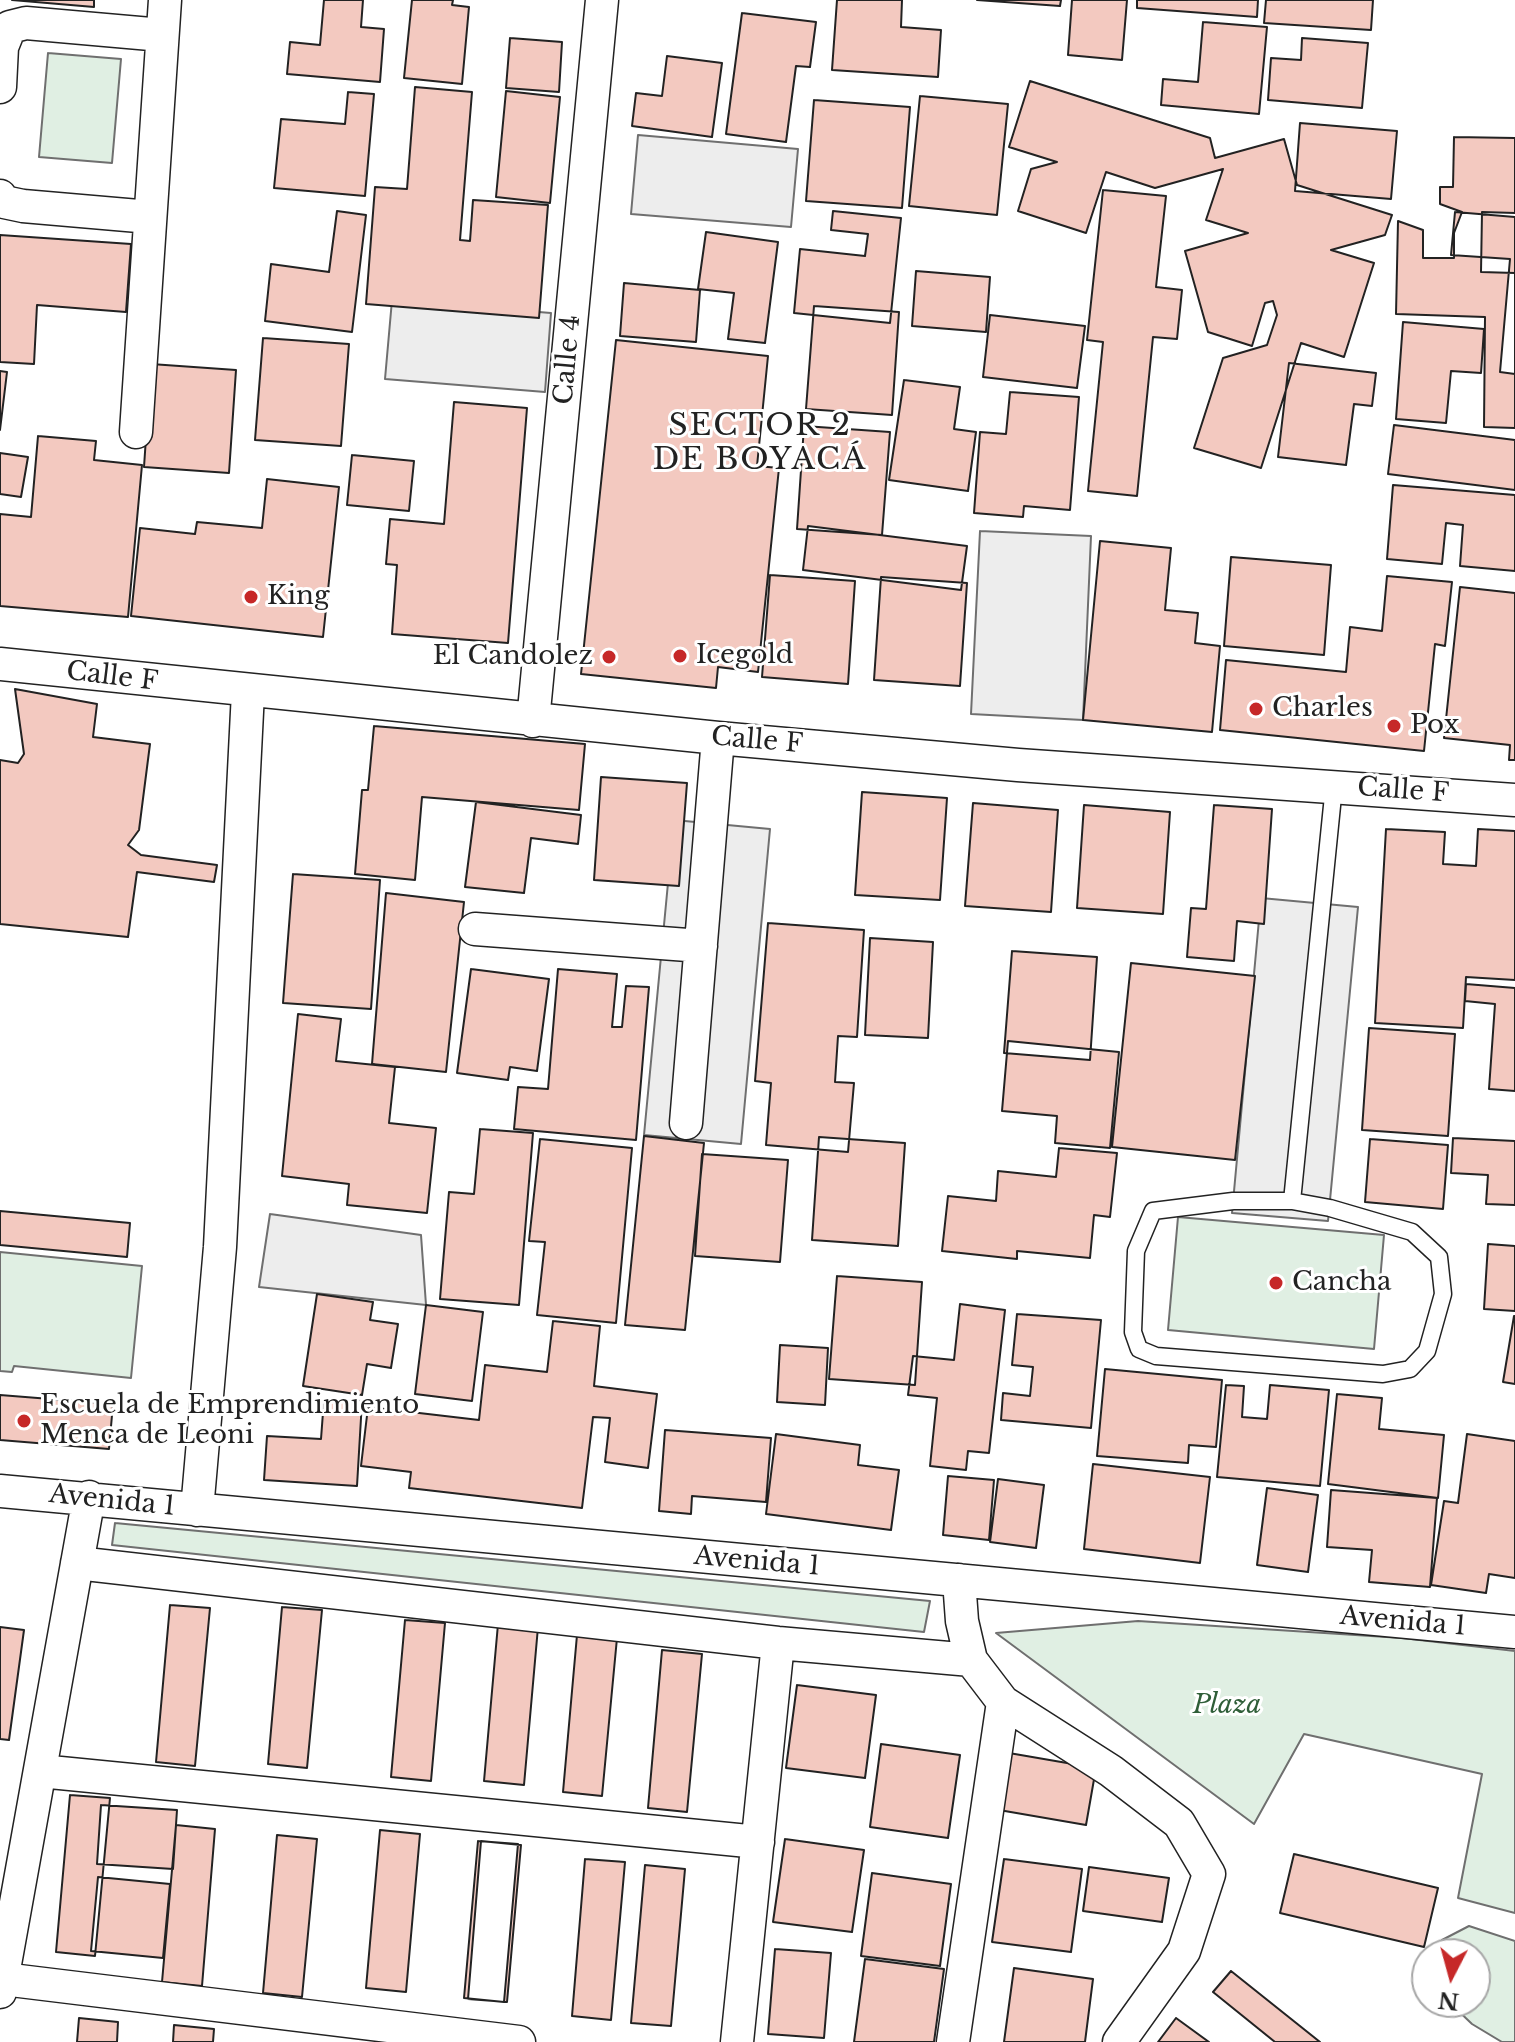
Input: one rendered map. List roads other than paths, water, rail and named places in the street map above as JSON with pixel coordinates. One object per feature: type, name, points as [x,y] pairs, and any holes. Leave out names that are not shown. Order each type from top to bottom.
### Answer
[{"type":"street","points":[[136,432],[165,0]]},
{"type":"street","name":"Calle 4","points":[[533,721],[602,0]]},
{"type":"street","points":[[0,87],[2,47],[10,27],[26,23],[162,35]]},
{"type":"street","points":[[0,196],[4,202],[23,206],[150,217]]},
{"type":"street","name":"Calle F","points":[[0,664],[533,721],[1018,765],[1515,800]]},
{"type":"street","points":[[197,1510],[220,1247],[248,692]]},
{"type":"street","points":[[686,1123],[718,738]]},
{"type":"street","points":[[475,929],[701,946]]},
{"type":"street","name":"Avenida 1","points":[[0,1491],[1515,1632]]},
{"type":"street","points":[[89,1497],[1,1985],[519,2042]]},
{"type":"street","points":[[77,1563],[778,1643],[971,1660]]},
{"type":"street","points":[[959,1580],[962,1621],[971,1660],[1003,1702],[1111,1771],[1179,1823],[1209,1874],[1184,1951],[1119,2042]]},
{"type":"street","points":[[737,2042],[778,1643]]},
{"type":"street","points":[[953,2042],[1003,1702]]},
{"type":"street","points":[[40,1771],[758,1842]]},
{"type":"lane","points":[[1292,1201],[1334,786]]},
{"type":"lane","points":[[1233,1201],[1292,1201],[1330,1208],[1412,1232],[1439,1257],[1443,1294],[1427,1351],[1410,1369],[1383,1374],[1156,1356],[1139,1349],[1133,1332],[1136,1251],[1153,1211],[1233,1201]]},
{"type":"place","name":"King","points":[[251,597]]},
{"type":"place","name":"Icegold","points":[[680,656]]},
{"type":"place","name":"El Candolez","points":[[609,657]]},
{"type":"place","name":"Charles","points":[[1256,709]]},
{"type":"place","name":"Pox","points":[[1394,726]]},
{"type":"place","name":"Cancha","points":[[1276,1283]]},
{"type":"place","name":"Escuela de Emprendimiento Menca de Leoni","points":[[24,1421]]},
{"type":"district","name":"SECTOR 2 DE BOYACÁ","points":[[760,444]]},
{"type":"park label","name":"Plaza","points":[[1227,1706]]}]
